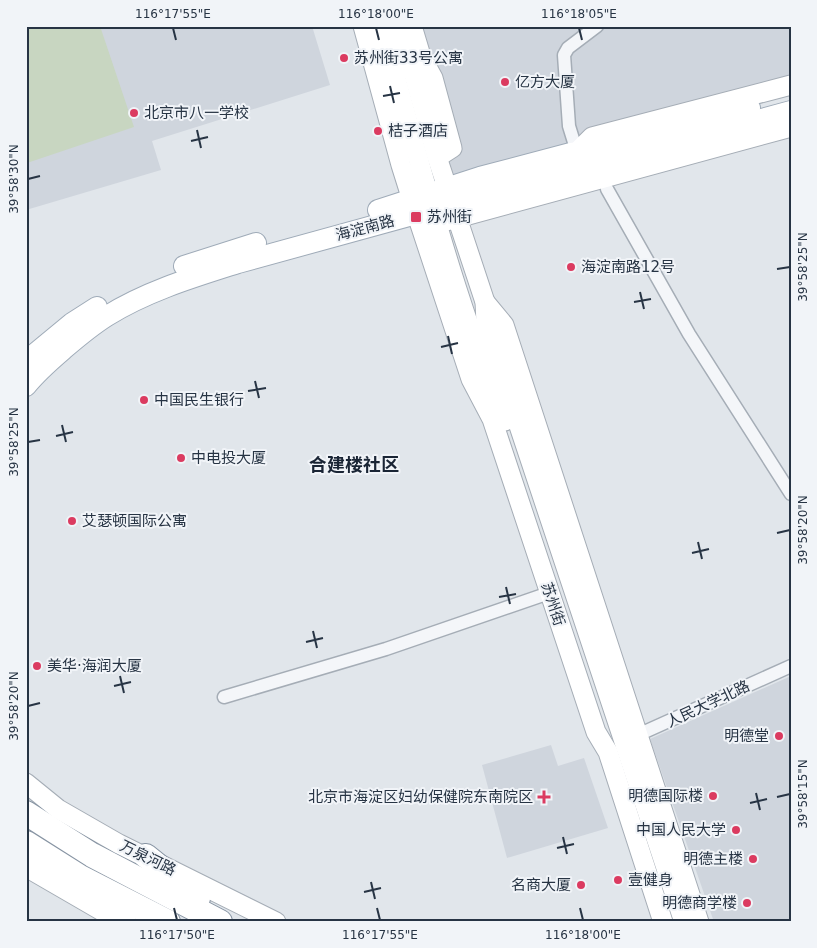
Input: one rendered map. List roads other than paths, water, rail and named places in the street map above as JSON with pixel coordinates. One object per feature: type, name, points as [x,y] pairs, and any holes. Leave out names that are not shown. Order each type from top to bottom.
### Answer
[{"type":"highway","name":"万泉河路","points":[[26,813],[92,855],[220,922]]},
{"type":"highway","points":[[26,843],[80,876],[168,922]]},
{"type":"highway","points":[[146,856],[226,922]]},
{"type":"main road","name":"海淀南路","points":[[26,361],[72,323],[127,290],[169,272],[222,253],[436,206],[480,177],[577,152],[598,150],[791,97]]},
{"type":"main road","name":"海淀南路","points":[[26,386],[38,371],[86,330],[108,315],[194,276],[436,206],[791,111]]},
{"type":"street","name":"苏州街","points":[[363,26],[398,156],[436,206],[485,302],[486,324],[507,390],[699,922]]},
{"type":"street","name":"苏州街","points":[[381,26],[486,374],[510,432],[608,735],[608,752]]},
{"type":"street","name":"苏州街","points":[[397,26],[405,55],[414,75],[438,158],[436,206],[471,379],[492,419],[596,732],[608,752],[663,922]]},
{"type":"street","points":[[412,26],[421,56],[433,78],[452,148],[438,158]]},
{"type":"street","points":[[577,152],[569,126],[564,55],[568,48],[596,26]]},
{"type":"street","name":"海淀南路","points":[[577,152],[592,137],[791,85]]},
{"type":"street","name":"海淀南路","points":[[436,206],[791,127]]},
{"type":"street","points":[[606,189],[689,334],[791,494]]},
{"type":"street","points":[[224,697],[386,649],[549,593]]},
{"type":"street","name":"人民大学北路","points":[[632,738],[791,666]]},
{"type":"street","name":"苏州街","points":[[632,738],[684,922]]},
{"type":"street","name":"万泉河路","points":[[26,783],[58,809],[119,844],[276,922]]},
{"type":"street","points":[[26,868],[120,921]]},
{"type":"place","name":"苏州街33号公寓","points":[[344,58]]},
{"type":"place","name":"亿方大厦","points":[[505,82]]},
{"type":"place","name":"北京市八一学校","points":[[134,113]]},
{"type":"place","name":"桔子酒店","points":[[378,131]]},
{"type":"place","name":"苏州街","points":[[416,217]]},
{"type":"place","name":"海淀南路12号","points":[[571,267]]},
{"type":"place","name":"中国民生银行","points":[[144,400]]},
{"type":"place","name":"中电投大厦","points":[[181,458]]},
{"type":"place","name":"艾瑟顿国际公寓","points":[[72,521]]},
{"type":"place","name":"美华·海润大厦","points":[[37,666]]},
{"type":"place","name":"明德堂","points":[[779,736]]},
{"type":"place","name":"明德国际楼","points":[[713,796]]},
{"type":"place","name":"北京市海淀区妇幼保健院东南院区","points":[[544,797]]},
{"type":"place","name":"中国人民大学","points":[[736,830]]},
{"type":"place","name":"明德主楼","points":[[753,859]]},
{"type":"place","name":"壹健身","points":[[618,880]]},
{"type":"place","name":"名商大厦","points":[[581,885]]},
{"type":"place","name":"明德商学楼","points":[[747,903]]},
{"type":"district","name":"合建楼社区","points":[[354,464]]}]
